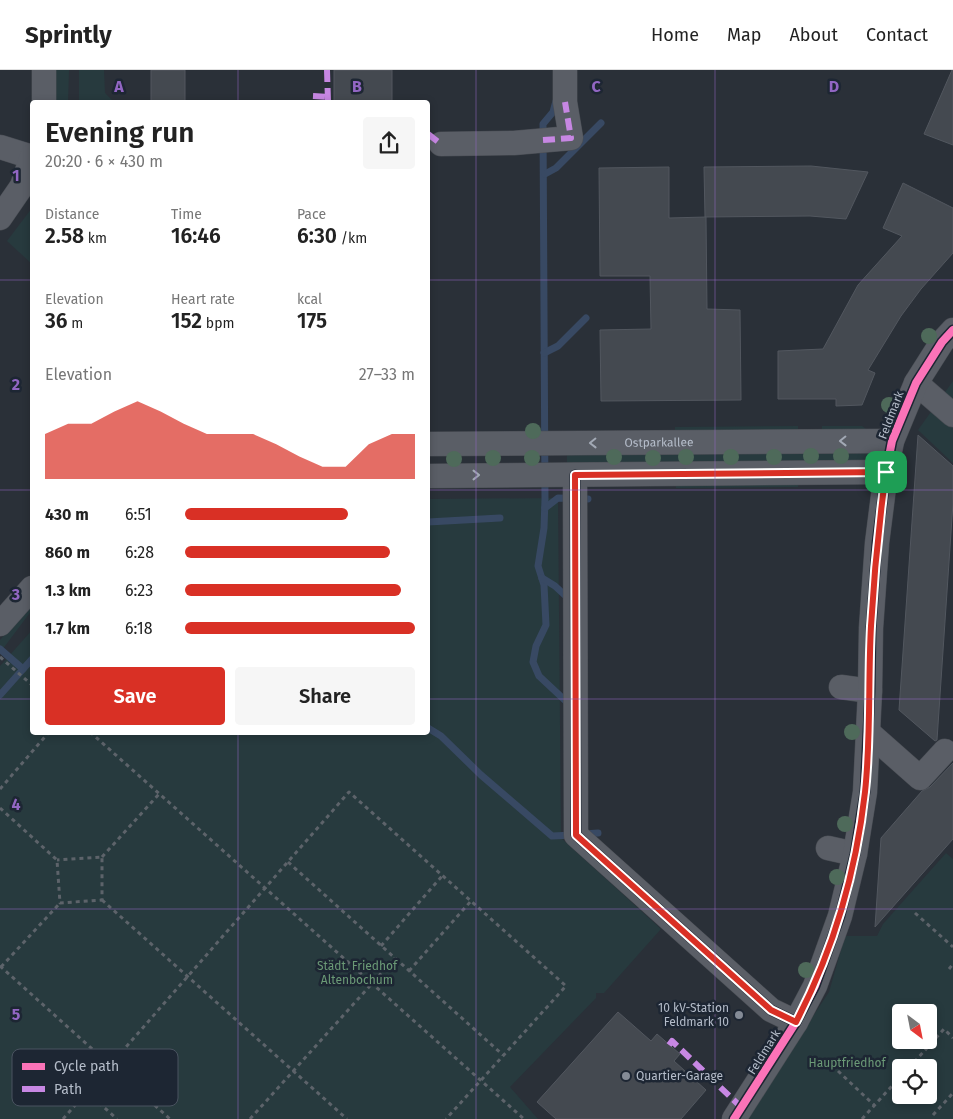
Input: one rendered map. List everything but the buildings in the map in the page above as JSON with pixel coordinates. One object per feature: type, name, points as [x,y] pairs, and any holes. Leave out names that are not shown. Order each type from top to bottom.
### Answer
[{"type":"street","points":[[44,70],[44,100]]},
{"type":"street","points":[[441,144],[514,143],[571,138],[565,102],[565,70]]},
{"type":"street","points":[[543,140],[557,123],[565,102]]},
{"type":"street","points":[[0,147],[30,155]]},
{"type":"street","points":[[0,218],[22,186],[30,162]]},
{"type":"street","name":"Feldmark","points":[[734,1119],[796,1022],[815,986],[840,916],[855,854],[865,792],[871,628],[875,568],[886,472],[892,441],[916,383],[942,342],[953,330]]},
{"type":"street","points":[[916,383],[953,415]]},
{"type":"street","name":"Ostparkallee","points":[[430,444],[892,441]]},
{"type":"street","points":[[430,476],[886,472]]},
{"type":"street","points":[[575,475],[576,835],[771,1010],[796,1022]]},
{"type":"street","points":[[0,624],[30,590]]},
{"type":"street","points":[[841,688],[870,691]]},
{"type":"street","points":[[868,732],[920,778],[945,751]]},
{"type":"street","points":[[828,848],[855,854]]},
{"type":"path","points":[[0,657],[30,683]]},
{"type":"path","points":[[0,788],[46,735]]},
{"type":"path","points":[[93,735],[524,1119]]},
{"type":"path","points":[[124,1049],[349,792],[566,986],[446,1119]]},
{"type":"path","points":[[102,900],[102,857],[159,794]]},
{"type":"path","points":[[0,808],[58,860],[60,903]]},
{"type":"path","points":[[58,860],[102,857]]},
{"type":"path","points":[[288,862],[504,1055]]},
{"type":"path","points":[[381,946],[442,876]]},
{"type":"path","points":[[92,1049],[1,966],[60,903],[102,900],[347,1119]]},
{"type":"path","points":[[409,971],[471,901]]},
{"type":"path","points":[[914,913],[953,946]]},
{"type":"path","points":[[250,1119],[395,958]]},
{"type":"path","points":[[949,968],[953,964]]},
{"type":"path","points":[[917,1059],[944,1029],[953,1038]]},
{"type":"path","points":[[838,1071],[874,1105]]},
{"type":"path","points":[[862,1119],[892,1086]]},
{"type":"path","points":[[933,1115],[953,1093]]},
{"type":"path","points":[[63,1119],[75,1106]]},
{"type":"path","points":[[103,1106],[117,1119]]},
{"type":"path","points":[[156,1106],[170,1119]]},
{"type":"green space","points":[[56,70],[69,70],[68,100],[56,100]]},
{"type":"green space","points":[[79,70],[104,70],[105,93],[112,100],[79,100]]},
{"type":"green space","points":[[30,211],[30,262],[7,241]]},
{"type":"green space","points":[[953,381],[953,463],[918,430]]},
{"type":"green space","points":[[798,426],[798,435],[675,436],[675,427]]},
{"type":"green space","points":[[822,426],[862,426],[866,429],[867,433],[822,435]]},
{"type":"green space","points":[[567,451],[873,453],[875,455],[874,461],[567,468]]},
{"type":"green space","points":[[798,479],[798,487],[676,488],[676,481]]},
{"type":"green space","name":"Städt. Friedhof Altenbochum","points":[[558,498],[561,838],[661,929],[604,993],[596,993],[596,998],[510,1087],[538,1119],[0,1119],[0,666],[30,632],[30,735],[430,735],[430,499]]},
{"type":"green space","points":[[30,606],[30,613],[2,650],[0,648],[0,640]]},
{"type":"green space","name":"Hauptfriedhof","points":[[946,853],[953,859],[953,1119],[745,1119],[829,992],[845,936],[877,936],[883,924]]},
{"type":"waterway","points":[[556,101],[553,112],[543,124],[545,499],[544,528],[538,566],[544,585],[546,625],[536,646],[533,662],[539,676],[570,705]]},
{"type":"waterway","points":[[545,174],[556,168],[601,123]]},
{"type":"waterway","points":[[544,353],[558,346],[586,318]]},
{"type":"waterway","points":[[545,508],[558,498],[588,499]]},
{"type":"waterway","points":[[430,522],[500,518]]},
{"type":"waterway","points":[[542,578],[555,586],[569,599]]},
{"type":"waterway","points":[[0,649],[23,669]]},
{"type":"waterway","points":[[0,695],[30,661]]},
{"type":"waterway","points":[[430,729],[441,736],[481,775],[552,836],[574,835]]},
{"type":"waterway","points":[[584,834],[598,833]]},
{"type":"marked path","points":[[327,70],[328,100]]},
{"type":"marked path","points":[[313,96],[328,97]]},
{"type":"marked path","points":[[543,140],[571,138],[565,102]]},
{"type":"marked path","points":[[430,136],[441,144]]},
{"type":"marked path","points":[[669,1045],[672,1041],[742,1108]]},
{"type":"cycle path","points":[[734,1119],[796,1022],[815,986],[840,916],[855,854],[865,792],[871,628],[877,543],[886,472],[892,441],[916,383],[942,342],[953,330]]},
{"type":"cycle path","points":[[575,475],[576,835],[771,1010],[796,1022]]},
{"type":"place","name":"10 kV-Station Feldmark 10","points":[[739,1015]]},
{"type":"place","name":"Quartier-Garage","points":[[626,1076]]},
{"type":"route","points":[[886,472],[877,544],[871,628],[865,792],[855,854],[840,916],[815,986],[796,1022],[771,1010],[576,835],[575,475],[886,472]]}]
